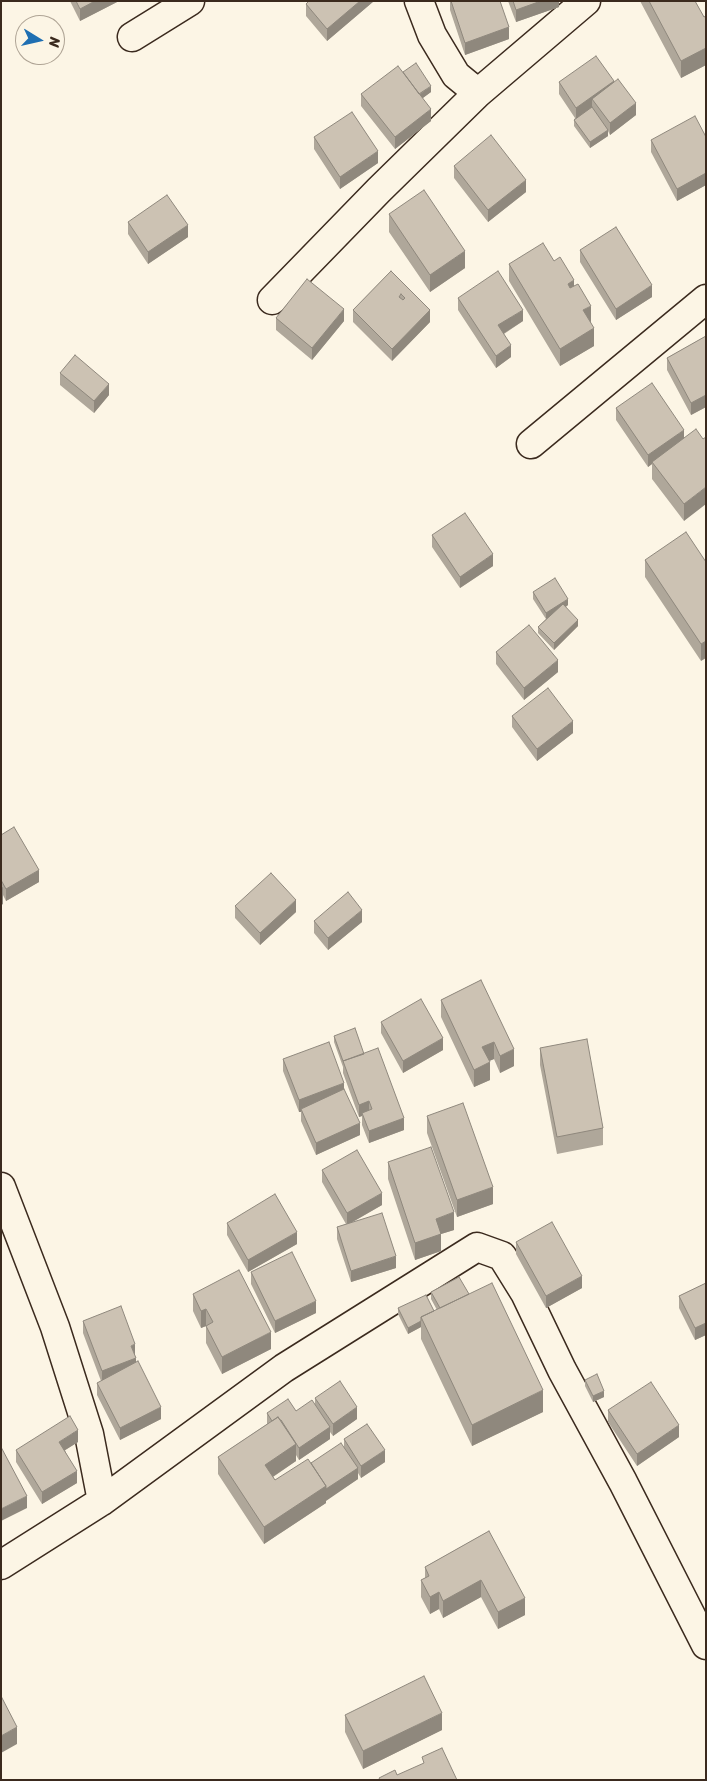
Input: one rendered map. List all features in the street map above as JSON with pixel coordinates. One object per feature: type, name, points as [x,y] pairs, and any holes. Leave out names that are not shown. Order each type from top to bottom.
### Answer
[{"type":"street","points":[[132,37],[190,1]]},
{"type":"street","points":[[419,1],[432,35],[456,75],[478,93]]},
{"type":"street","points":[[272,300],[378,190],[478,93],[586,1]]},
{"type":"street","points":[[530,444],[706,299]]},
{"type":"street","points":[[1,1187],[55,1327],[89,1434],[102,1501]]},
{"type":"street","points":[[1,1565],[102,1501],[284,1368],[477,1247],[502,1256],[526,1293],[562,1370],[706,1645]]},
{"type":"building","points":[[76,1],[95,1],[80,9]]},
{"type":"building","points":[[309,1],[360,1],[327,29],[306,4]]},
{"type":"building","points":[[451,1],[500,1],[509,27],[465,43]]},
{"type":"building","points":[[513,1],[541,1],[516,10]]},
{"type":"building","points":[[649,1],[695,1],[704,17],[706,16],[706,48],[681,61]]},
{"type":"building","points":[[596,56],[614,81],[576,108],[559,82]]},
{"type":"building","points":[[416,63],[431,86],[419,94],[403,72]]},
{"type":"building","points":[[398,66],[431,109],[395,137],[361,94]]},
{"type":"building","points":[[618,79],[636,103],[610,123],[592,99]]},
{"type":"building","points":[[592,107],[608,130],[590,142],[574,120]]},
{"type":"building","points":[[352,112],[378,151],[340,177],[314,137]]},
{"type":"building","points":[[695,116],[706,137],[706,173],[677,189],[651,140]]},
{"type":"building","points":[[491,135],[526,180],[488,210],[454,166]]},
{"type":"building","points":[[424,190],[465,251],[430,275],[389,214]]},
{"type":"building","points":[[167,195],[188,225],[148,252],[128,222]]},
{"type":"building","points":[[616,227],[652,285],[616,309],[580,250]]},
{"type":"building","points":[[543,243],[554,261],[560,257],[574,280],[568,284],[570,288],[578,284],[591,306],[583,310],[594,328],[560,349],[509,264]]},
{"type":"building","points":[[391,271],[430,310],[392,349],[353,310]],"holes":[[[401,294],[405,298],[403,300],[399,297]]]},
{"type":"building","points":[[498,271],[523,310],[498,325],[511,345],[496,356],[458,298]]},
{"type":"building","points":[[307,279],[344,309],[312,348],[276,318]]},
{"type":"building","points":[[706,336],[706,395],[691,403],[667,358]]},
{"type":"building","points":[[75,355],[109,384],[94,401],[60,373]]},
{"type":"building","points":[[652,383],[684,430],[648,455],[616,408]]},
{"type":"building","points":[[696,429],[703,439],[706,437],[706,487],[684,504],[652,462]]},
{"type":"building","points":[[465,513],[493,554],[460,577],[432,535]]},
{"type":"building","points":[[686,532],[706,562],[706,641],[701,644],[645,560]]},
{"type":"building","points":[[555,578],[568,599],[546,613],[533,592]]},
{"type":"building","points":[[563,604],[578,620],[554,643],[538,627]]},
{"type":"building","points":[[529,625],[558,660],[524,688],[496,652]]},
{"type":"building","points":[[548,688],[573,721],[537,749],[512,716]]},
{"type":"building","points":[[14,827],[39,870],[6,889],[1,880],[1,835]]},
{"type":"building","points":[[271,873],[296,900],[260,933],[235,906]]},
{"type":"building","points":[[348,892],[362,910],[328,938],[314,921]]},
{"type":"building","points":[[481,980],[514,1049],[500,1056],[494,1042],[482,1047],[490,1062],[474,1070],[441,1000]]},
{"type":"building","points":[[421,999],[443,1038],[403,1061],[381,1022]]},
{"type":"building","points":[[355,1028],[364,1054],[343,1061],[334,1036]]},
{"type":"building","points":[[587,1039],[603,1128],[557,1137],[540,1048]]},
{"type":"building","points":[[329,1042],[344,1083],[299,1100],[283,1059]]},
{"type":"building","points":[[378,1048],[404,1118],[369,1131],[362,1113],[372,1109],[369,1101],[359,1105],[343,1061]]},
{"type":"building","points":[[344,1089],[360,1123],[316,1143],[301,1109]]},
{"type":"building","points":[[463,1103],[493,1187],[457,1200],[427,1116]]},
{"type":"building","points":[[431,1147],[454,1212],[436,1219],[441,1234],[415,1243],[388,1162]]},
{"type":"building","points":[[357,1150],[382,1193],[347,1213],[322,1170]]},
{"type":"building","points":[[275,1194],[297,1232],[248,1260],[227,1223]]},
{"type":"building","points":[[382,1213],[396,1256],[351,1271],[337,1227]]},
{"type":"building","points":[[552,1222],[582,1276],[546,1296],[516,1242]]},
{"type":"building","points":[[292,1252],[316,1301],[275,1321],[251,1272]]},
{"type":"building","points":[[239,1270],[271,1332],[222,1357],[206,1326],[213,1322],[206,1309],[201,1311],[193,1294]]},
{"type":"building","points":[[459,1277],[469,1294],[440,1308],[431,1292]]},
{"type":"building","points":[[492,1283],[543,1390],[472,1425],[421,1317]]},
{"type":"building","points":[[706,1283],[706,1323],[695,1328],[679,1296]]},
{"type":"building","points":[[426,1295],[434,1311],[421,1317],[421,1321],[408,1328],[398,1308]]},
{"type":"building","points":[[121,1306],[135,1344],[131,1346],[136,1358],[102,1371],[83,1321]]},
{"type":"building","points":[[138,1361],[161,1407],[120,1428],[97,1383]]},
{"type":"building","points":[[597,1374],[604,1391],[593,1396],[585,1380]]},
{"type":"building","points":[[340,1381],[357,1407],[333,1424],[315,1398]]},
{"type":"building","points":[[651,1382],[679,1425],[637,1454],[608,1410]]},
{"type":"building","points":[[288,1399],[296,1411],[312,1400],[330,1427],[299,1448],[281,1420],[278,1417],[272,1421],[267,1413]]},
{"type":"building","points":[[70,1416],[78,1430],[59,1442],[77,1471],[42,1492],[16,1450]]},
{"type":"building","points":[[278,1417],[296,1444],[265,1465],[275,1480],[308,1459],[326,1486],[264,1527],[218,1457]]},
{"type":"building","points":[[367,1424],[385,1450],[361,1466],[344,1439]]},
{"type":"building","points":[[341,1443],[358,1468],[326,1489],[311,1463]]},
{"type":"building","points":[[1,1447],[27,1496],[1,1509]]},
{"type":"building","points":[[489,1531],[525,1598],[498,1612],[481,1580],[443,1601],[439,1592],[430,1597],[421,1580],[429,1576],[425,1567]]},
{"type":"building","points":[[424,1676],[442,1713],[363,1751],[345,1715]]},
{"type":"building","points":[[1,1696],[17,1727],[1,1736]]},
{"type":"building","points":[[442,1748],[457,1780],[380,1780],[379,1778],[395,1770],[397,1775],[424,1763],[422,1757]]}]
